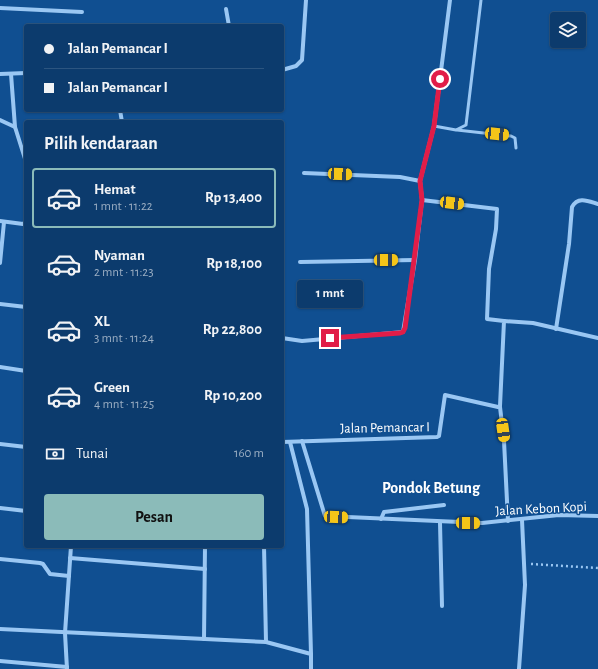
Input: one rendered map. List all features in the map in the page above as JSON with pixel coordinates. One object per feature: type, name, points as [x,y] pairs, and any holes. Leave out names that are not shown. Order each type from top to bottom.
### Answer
[{"type":"street","points":[[284,69],[296,66],[302,60],[306,0]]},
{"type":"street","points":[[284,338],[302,341],[403,332],[415,260],[422,200],[422,187],[420,181],[434,126],[450,0]]},
{"type":"street","points":[[0,8],[82,12]]},
{"type":"street","points":[[226,9],[229,24]]},
{"type":"street","points":[[0,74],[24,73]]},
{"type":"street","points":[[11,74],[16,127],[24,155]]},
{"type":"street","points":[[0,120],[16,127]]},
{"type":"street","points":[[304,173],[400,177],[420,181]]},
{"type":"street","points":[[422,200],[497,209],[496,229],[489,269],[487,319],[533,323],[556,329],[583,333],[598,338]]},
{"type":"street","points":[[556,329],[569,244],[572,207],[575,202],[582,200],[598,204]]},
{"type":"street","points":[[0,263],[2,222],[24,223]]},
{"type":"street","points":[[300,262],[415,260]]},
{"type":"street","points":[[0,304],[24,307]]},
{"type":"street","points":[[504,321],[499,407],[504,441],[508,521]]},
{"type":"street","points":[[0,367],[24,371]]},
{"type":"street","name":"Jalan Pemancar I","points":[[284,442],[437,437],[439,436],[443,396],[446,394],[499,407]]},
{"type":"street","name":"Jalan Kebon Kopi","points":[[302,441],[325,516],[482,523],[559,515],[598,516]]},
{"type":"street","points":[[290,442],[307,509],[311,669]]},
{"type":"street","points":[[0,444],[24,447]]},
{"type":"street","points":[[381,519],[384,512],[444,506]]},
{"type":"street","points":[[0,508],[24,511]]},
{"type":"street","points":[[519,669],[525,585],[522,520]]},
{"type":"street","points":[[440,522],[442,606]]},
{"type":"street","points":[[0,661],[67,668],[66,634],[71,548]]},
{"type":"street","points":[[204,639],[205,548]]},
{"type":"street","points":[[264,548],[266,642]]},
{"type":"street","points":[[70,558],[205,569]]},
{"type":"street","points":[[0,559],[40,563],[43,564],[50,574],[69,576]]},
{"type":"street","points":[[0,629],[66,634],[266,642],[311,654]]},
{"type":"lane","points":[[456,130],[466,125],[481,0]]},
{"type":"lane","points":[[434,126],[511,136],[515,138],[516,148]]},
{"type":"path","points":[[523,563],[598,568]]},
{"type":"district","name":"Pondok Betung","points":[[431,487]]},
{"type":"route","points":[[330,338],[400,333],[403,332],[405,328],[422,200],[422,187],[420,181],[434,126],[440,79]]}]
